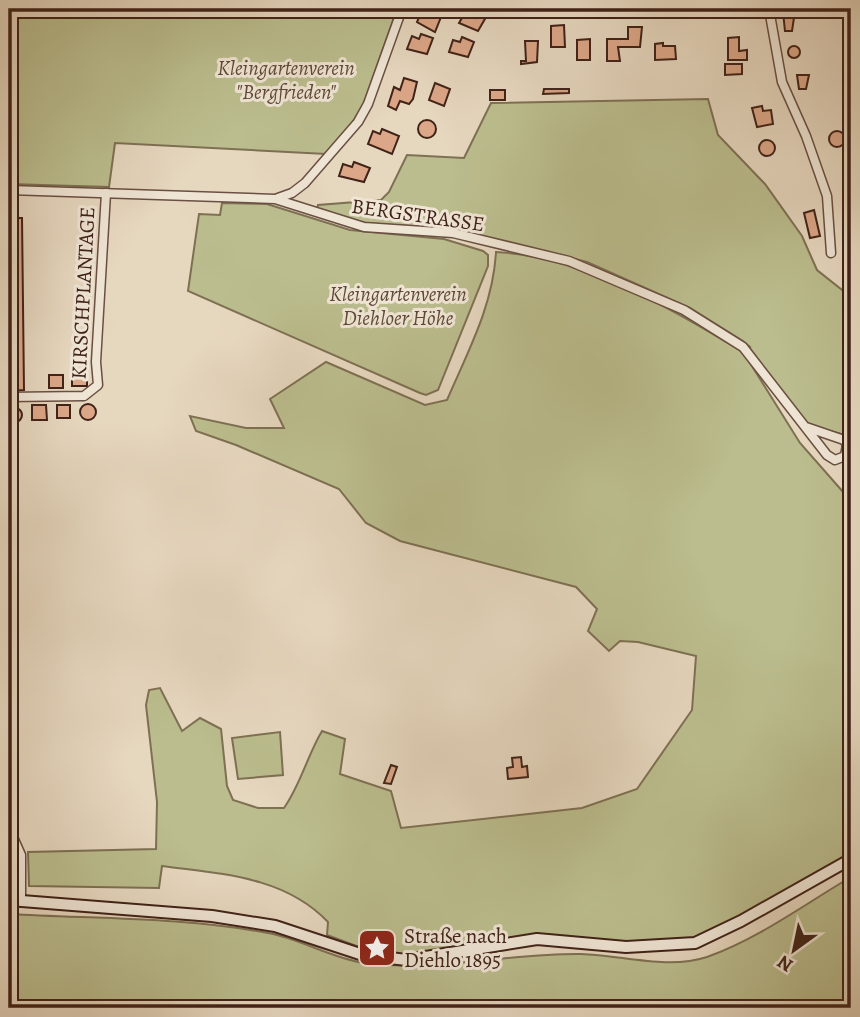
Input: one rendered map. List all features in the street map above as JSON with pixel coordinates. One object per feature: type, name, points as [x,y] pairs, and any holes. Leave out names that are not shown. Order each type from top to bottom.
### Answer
[{"type":"main road","points":[[9,900],[212,916],[275,926],[363,955],[407,960],[537,939],[626,947],[667,947],[713,936],[851,859]]},
{"type":"street","points":[[275,199],[297,189],[353,130],[368,104],[402,9]]},
{"type":"street","points":[[769,9],[782,82],[806,136],[827,196],[831,253]]},
{"type":"street","name":"BERGSTRASSE","points":[[9,190],[275,199],[364,227],[453,233],[569,261],[684,310],[743,347],[831,459],[845,456],[847,445],[844,440],[806,427]]},
{"type":"street","name":"KIRSCHPLANTAGE","points":[[9,397],[84,396],[98,385],[96,362],[106,193]]},
{"type":"street","points":[[9,828],[21,855],[21,901]]},
{"type":"green space","name":"Kleingartenverein \"Bergfrieden\"","points":[[9,9],[397,9],[363,105],[349,128],[326,154],[115,143],[109,187],[9,184]]},
{"type":"green space","points":[[708,99],[718,135],[765,184],[802,236],[817,270],[851,297],[851,437],[807,424],[751,350],[745,355],[800,443],[851,501],[851,861],[703,944],[530,943],[408,957],[367,950],[327,935],[328,922],[292,895],[272,886],[229,875],[162,866],[159,888],[29,886],[28,852],[156,849],[157,802],[146,705],[149,690],[160,688],[182,731],[200,718],[221,729],[227,786],[233,800],[258,808],[284,808],[322,731],[345,739],[340,774],[391,791],[401,828],[582,808],[637,789],[692,710],[696,656],[638,642],[620,641],[609,651],[588,631],[597,609],[576,587],[400,541],[366,523],[339,489],[196,431],[190,416],[246,428],[284,428],[270,399],[326,362],[425,405],[447,400],[485,310],[496,252],[560,263],[593,274],[688,319],[744,353],[750,347],[743,341],[690,308],[587,262],[453,229],[365,223],[317,209],[318,205],[381,200],[389,192],[407,155],[464,158],[491,103]]},
{"type":"green space","name":"Kleingartenverein Diehloer Höhe","points":[[222,203],[267,204],[350,230],[444,239],[488,255],[488,266],[438,390],[426,395],[420,393],[188,291],[199,214],[220,215]]},
{"type":"green space","points":[[280,732],[283,775],[238,779],[232,738]]},
{"type":"green space","points":[[851,877],[851,1008],[9,1008],[9,914],[171,921],[236,928],[280,936],[352,961],[391,965],[445,964],[554,954],[676,962],[707,957],[745,941]]},
{"type":"building","points":[[430,9],[443,12],[435,32],[417,22],[422,10],[428,12]]},
{"type":"building","points":[[466,11],[476,18],[479,13],[486,17],[478,31],[459,23]]},
{"type":"building","points":[[795,11],[792,31],[785,31],[783,12]]},
{"type":"building","points":[[564,25],[565,47],[551,47],[551,26]]},
{"type":"building","points":[[628,27],[642,27],[640,47],[618,47],[620,61],[607,61],[607,39],[628,39]]},
{"type":"building","points":[[421,34],[433,38],[427,54],[407,49],[412,36],[419,39]]},
{"type":"building","points":[[462,37],[474,42],[468,57],[449,52],[453,40],[460,42]]},
{"type":"building","points":[[739,37],[739,51],[747,50],[747,60],[728,60],[728,38]]},
{"type":"building","points":[[590,39],[590,60],[577,60],[577,40]]},
{"type":"building","points":[[525,41],[538,41],[537,62],[521,64],[521,61],[526,61]]},
{"type":"building","points":[[663,43],[663,46],[675,46],[676,59],[655,60],[655,44]]},
{"type":"building","points":[[794,46],[800,52],[794,58],[788,52]]},
{"type":"building","points":[[725,64],[742,64],[742,74],[725,75]]},
{"type":"building","points":[[797,75],[809,75],[806,89],[799,89]]},
{"type":"building","points":[[404,78],[417,82],[413,99],[409,104],[400,101],[396,110],[388,106],[394,87],[400,90]]},
{"type":"building","points":[[435,83],[450,89],[444,106],[429,100]]},
{"type":"building","points":[[544,89],[569,89],[569,93],[543,94]]},
{"type":"building","points":[[490,90],[505,90],[505,100],[490,100]]},
{"type":"building","points":[[762,106],[763,111],[771,110],[773,124],[757,127],[752,108]]},
{"type":"building","points":[[427,120],[433,123],[436,129],[433,135],[427,138],[421,135],[418,129],[421,123]]},
{"type":"building","points":[[382,129],[399,136],[392,154],[368,144],[373,131],[380,134]]},
{"type":"building","points":[[834,131],[840,131],[845,139],[843,145],[834,147],[829,142],[829,136]]},
{"type":"building","points":[[764,140],[770,140],[775,148],[773,154],[764,156],[759,151],[759,145]]},
{"type":"building","points":[[354,162],[370,168],[364,182],[339,176],[343,164],[352,167]]},
{"type":"building","points":[[814,210],[820,236],[810,238],[804,213]]},
{"type":"building","points":[[9,218],[22,218],[24,390],[9,391],[9,380],[14,380],[13,226],[9,227]]},
{"type":"building","points":[[72,370],[87,370],[87,386],[72,386]]},
{"type":"building","points":[[49,375],[63,375],[63,388],[49,388]]},
{"type":"building","points":[[85,404],[91,404],[96,412],[94,418],[85,420],[80,415],[80,409]]},
{"type":"building","points":[[32,405],[46,405],[47,420],[32,420]]},
{"type":"building","points":[[57,405],[70,405],[70,418],[57,418]]},
{"type":"building","points":[[12,408],[18,408],[22,415],[18,422],[12,422],[8,418],[8,412]]},
{"type":"building","points":[[521,757],[522,767],[527,766],[528,777],[508,779],[507,768],[513,767],[512,758]]},
{"type":"building","points":[[391,765],[397,767],[391,784],[384,783]]},
{"type":"place","name":"Straße nach Diehlo 1895","points":[[377,948]]}]
